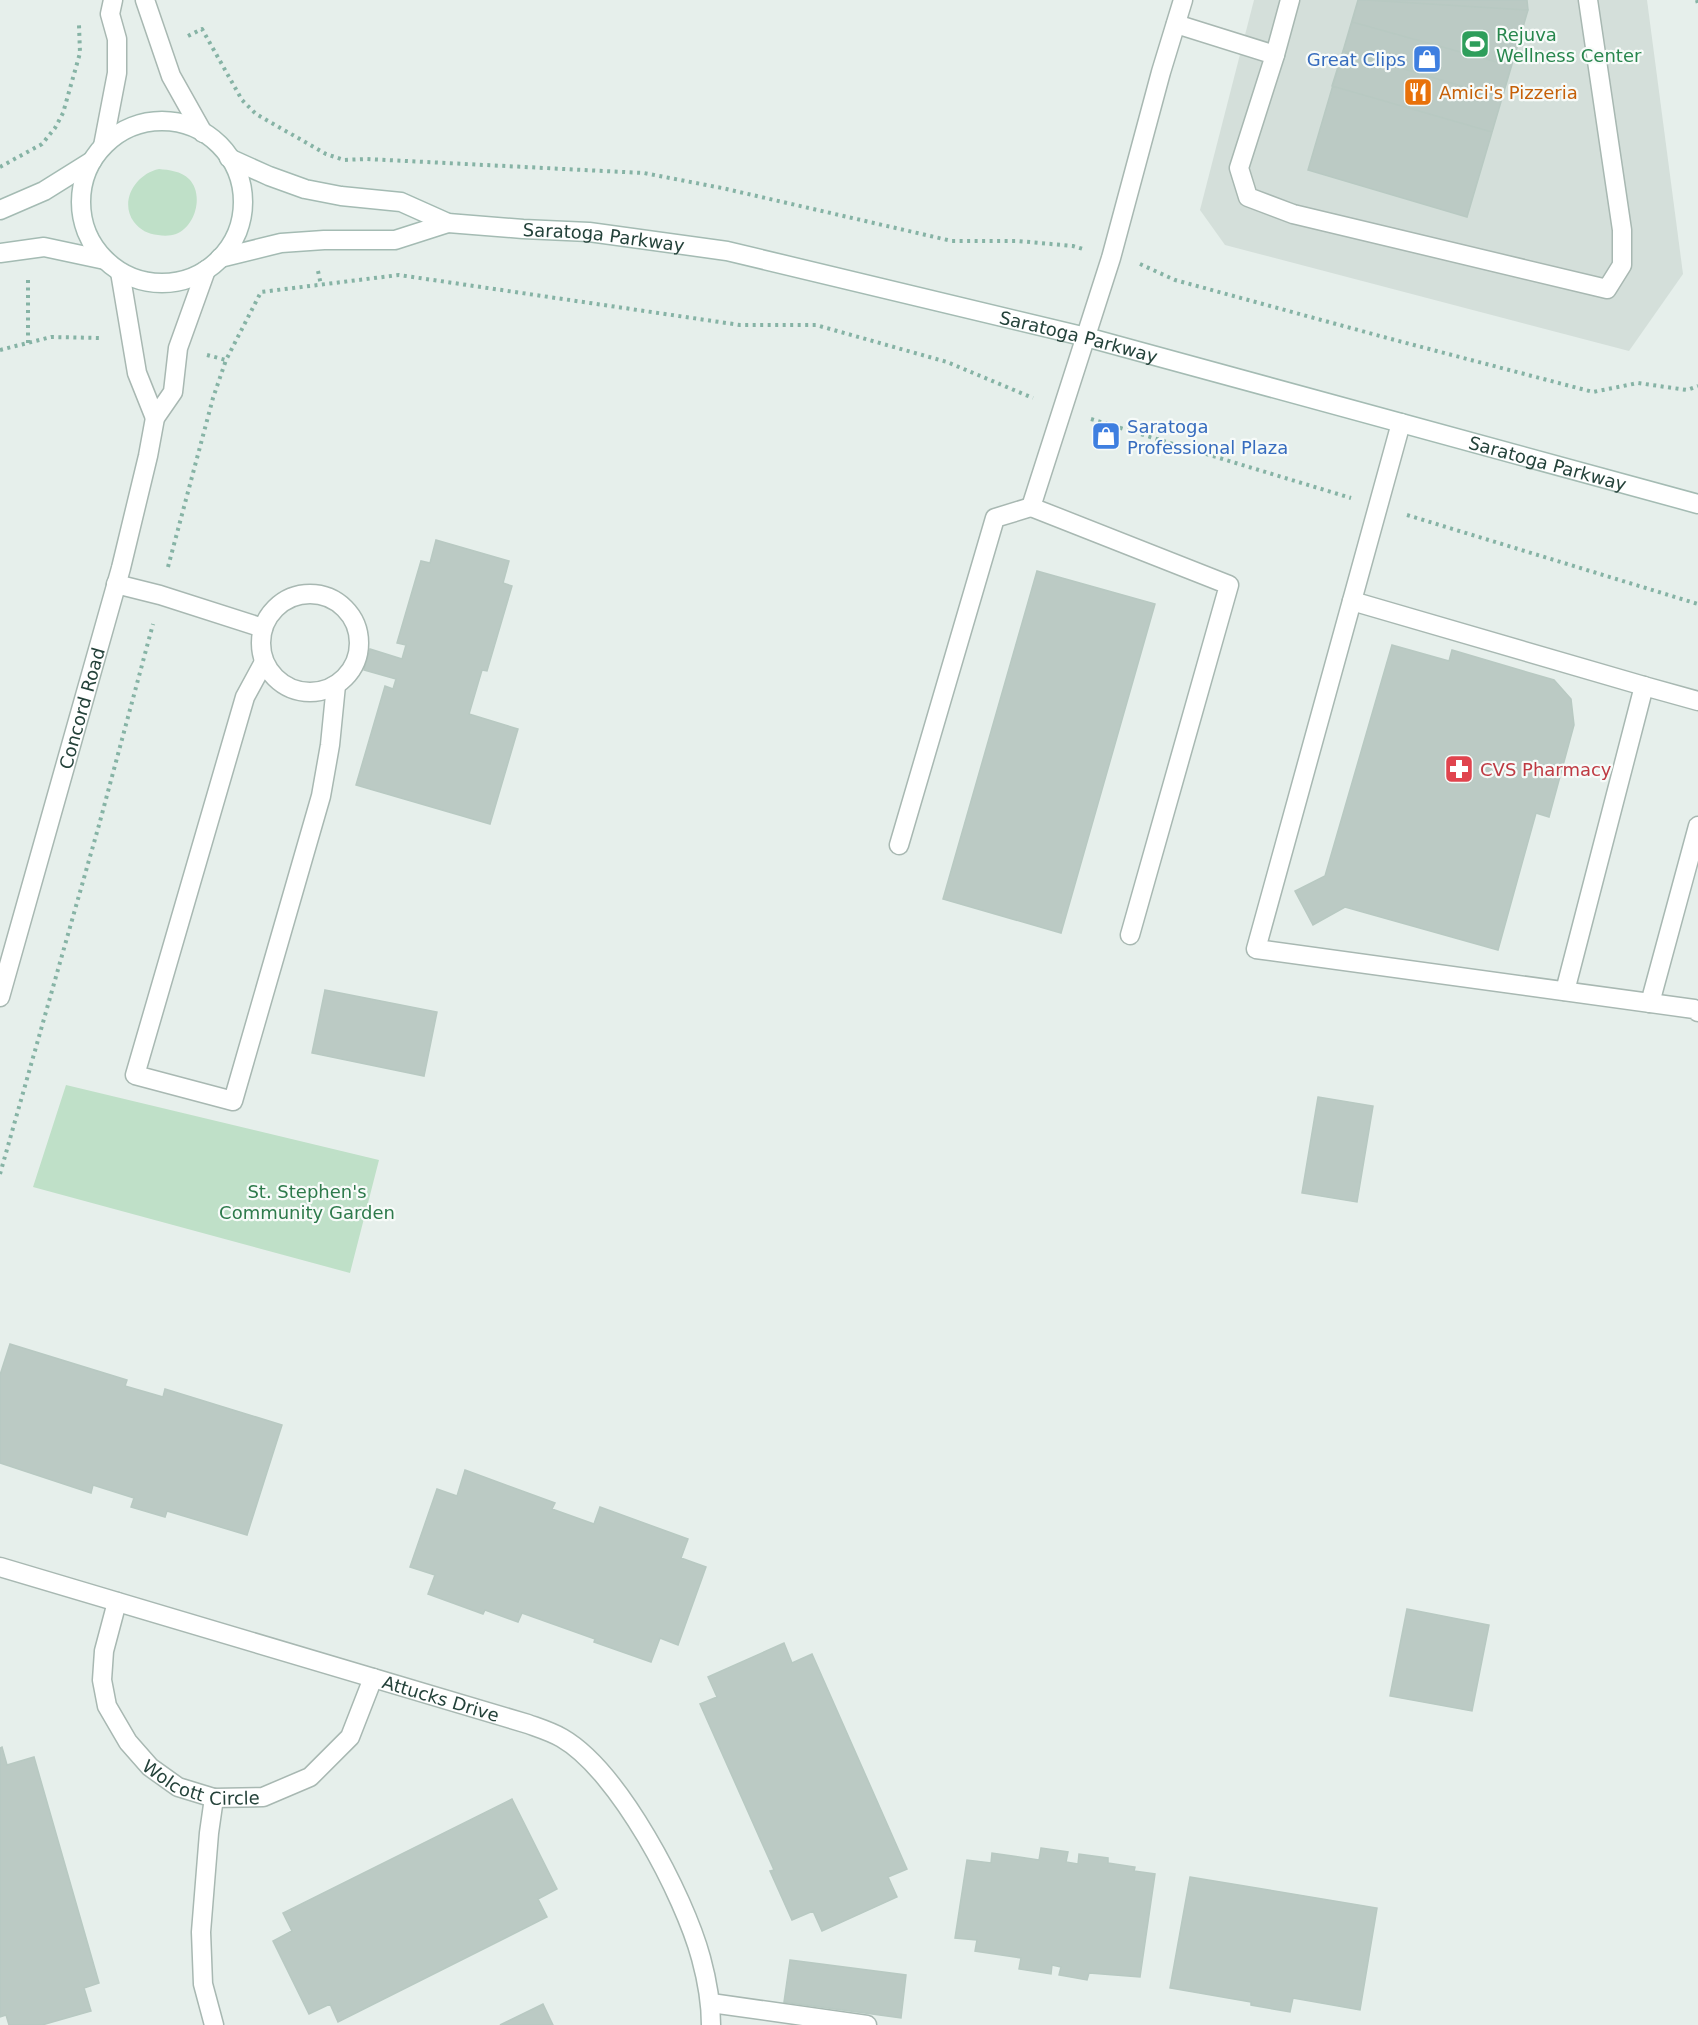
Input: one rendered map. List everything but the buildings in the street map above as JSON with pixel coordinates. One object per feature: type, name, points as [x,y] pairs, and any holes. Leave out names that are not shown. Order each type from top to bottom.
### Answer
[{"type":"street","points":[[103,146],[117,73],[117,39],[110,14],[113,0]]},
{"type":"street","points":[[145,0],[171,76],[203,133]]},
{"type":"street","points":[[1030,507],[1111,258],[1161,72],[1183,0]]},
{"type":"street","points":[[1290,0],[1239,168],[1248,197],[1293,214],[1607,289],[1622,265],[1622,230],[1588,0]]},
{"type":"street","points":[[1176,24],[1275,55]]},
{"type":"street","points":[[0,253],[44,247],[113,266],[137,279],[154,283],[190,278],[213,264],[235,236],[242,209],[242,191],[237,173],[217,143],[187,125],[169,121],[133,126],[117,134],[103,146],[92,161],[85,177],[81,195],[82,213],[94,247],[113,266],[138,373],[155,418]]},
{"type":"street","name":"Saratoga Parkway","points":[[229,158],[305,189],[341,196],[401,202],[448,223],[523,230],[589,232],[727,251],[1086,337],[1698,504]]},
{"type":"street","points":[[0,210],[44,190],[92,161]]},
{"type":"street","name":"Saratoga Parkway","points":[[213,264],[281,243],[324,240],[394,240],[448,223]]},
{"type":"street","name":"Concord Road","points":[[0,997],[116,584],[148,456],[155,418],[173,392],[178,348],[213,264]]},
{"type":"street","points":[[1401,423],[1256,949],[1694,1009],[1698,1012]]},
{"type":"street","points":[[899,845],[995,518],[1030,507],[1229,585],[1130,935]]},
{"type":"street","points":[[116,584],[160,595],[263,628]]},
{"type":"street","points":[[309,594],[324,596],[338,603],[349,613],[356,626],[359,641],[357,659],[349,674],[336,685],[320,692],[303,692],[287,687],[274,677],[264,662],[261,645],[263,628],[275,609],[294,597],[309,594]]},
{"type":"street","points":[[1352,601],[1698,701]]},
{"type":"street","points":[[264,662],[244,697],[135,1075],[233,1101],[321,796],[330,745],[336,685]]},
{"type":"street","points":[[1565,991],[1644,686]]},
{"type":"street","points":[[1650,1003],[1698,826]]},
{"type":"street","name":"Attucks Drive","points":[[0,1568],[528,1724],[562,1738],[591,1762],[625,1802],[679,1899],[701,1957],[711,2003],[711,2025]]},
{"type":"street","name":"Wolcott Circle","points":[[117,1602],[104,1651],[102,1680],[107,1706],[128,1742],[150,1767],[178,1786],[214,1797],[263,1797],[310,1778],[350,1737],[373,1678]]},
{"type":"street","points":[[214,1797],[208,1833],[201,1932],[203,1984],[214,2025]]},
{"type":"street","points":[[711,2003],[867,2025]]},
{"type":"path","points":[[202,29],[242,100],[256,114],[326,154],[344,160],[366,159],[644,172],[952,241],[1018,241],[1073,246],[1146,266],[1175,280],[1593,392],[1638,383],[1687,390],[1698,386]]},
{"type":"path","points":[[0,167],[42,144],[55,128],[63,113],[80,53]]},
{"type":"path","points":[[0,1174],[99,825],[213,398],[226,360],[261,292],[399,275],[740,325],[816,325],[947,363],[1063,410],[1698,604]]},
{"type":"path","points":[[0,350],[51,337],[106,338]]},
{"type":"path","points":[[197,353],[226,360]]},
{"type":"shaded area","points":[[1254,0],[1647,0],[1683,274],[1629,351],[1225,245],[1200,210]]},
{"type":"green space","points":[[159,169],[175,171],[186,176],[194,185],[197,201],[189,224],[176,234],[165,236],[148,233],[142,229],[134,222],[128,206],[132,190],[137,183],[150,172]]},
{"type":"green space","name":"St. Stephen's Community Garden","points":[[66,1085],[379,1160],[350,1273],[33,1187]]},
{"type":"place","name":"Rejuva Wellness Center","points":[[1475,44]]},
{"type":"place","name":"Great Clips","points":[[1427,59]]},
{"type":"place","name":"Amici's Pizzeria","points":[[1418,92]]},
{"type":"place","name":"Saratoga Professional Plaza","points":[[1106,436]]},
{"type":"place","name":"CVS Pharmacy","points":[[1459,769]]}]
